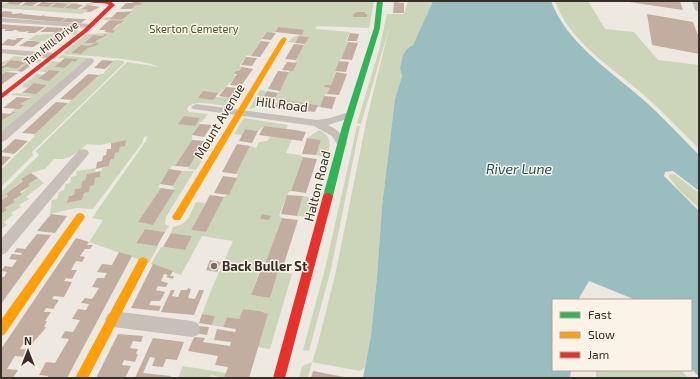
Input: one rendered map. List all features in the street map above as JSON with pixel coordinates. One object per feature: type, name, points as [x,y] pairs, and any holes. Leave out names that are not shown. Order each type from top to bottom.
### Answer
[{"type":"street","name":"Tan Hill Drive","points":[[1,97],[91,26],[110,9],[112,4],[91,1]]},
{"type":"street","name":"Halton Road","points":[[279,378],[349,115],[377,28],[380,1]]},
{"type":"street","points":[[695,1],[699,10]]},
{"type":"street","points":[[1,20],[91,26]]},
{"type":"street","name":"Mount Avenue","points":[[177,217],[284,39]]},
{"type":"street","points":[[1,51],[54,56]]},
{"type":"street","points":[[1,138],[90,61]]},
{"type":"street","points":[[79,70],[90,71]]},
{"type":"street","name":"Hill Road","points":[[196,107],[317,123],[331,121],[349,115]]},
{"type":"street","name":"Hill Road","points":[[317,123],[336,134],[342,143]]},
{"type":"street","points":[[1,249],[83,153]]},
{"type":"street","points":[[1,330],[80,217]]},
{"type":"street","points":[[81,378],[142,262]]},
{"type":"street","points":[[112,319],[192,329]]},
{"type":"green space","name":"Skerton Cemetery","points":[[134,1],[374,1],[369,28],[317,26],[315,29],[350,32],[346,41],[348,42],[339,61],[331,85],[325,85],[324,87],[330,88],[327,94],[325,94],[320,107],[317,107],[317,105],[275,100],[290,70],[293,71],[297,63],[295,62],[308,37],[299,36],[295,43],[288,42],[293,37],[301,35],[304,30],[278,27],[274,33],[266,33],[251,56],[247,55],[239,66],[242,67],[240,71],[236,71],[234,75],[236,76],[234,79],[216,97],[230,98],[234,93],[243,94],[234,107],[201,103],[190,105],[187,109],[189,112],[208,114],[202,122],[199,122],[200,124],[192,135],[192,140],[175,166],[172,166],[158,187],[161,188],[139,222],[153,225],[174,190],[173,186],[182,171],[194,171],[166,217],[165,224],[169,226],[165,232],[145,229],[136,242],[158,246],[149,263],[89,242],[103,220],[92,218],[146,141],[147,136],[144,137],[142,143],[93,209],[76,208],[50,214],[52,200],[57,199],[59,192],[64,190],[65,184],[70,183],[71,177],[76,176],[77,171],[96,168],[95,172],[87,174],[85,180],[82,181],[81,188],[75,189],[74,195],[69,196],[68,203],[82,200],[84,193],[88,192],[95,178],[100,177],[102,168],[109,166],[110,160],[114,159],[115,153],[119,152],[120,147],[125,140],[100,145],[88,144],[70,157],[54,159],[45,169],[31,173],[22,179],[23,181],[6,194],[8,196],[1,201],[1,192],[39,155],[36,151],[127,62],[159,67],[140,61],[127,59],[62,54],[87,34],[113,33],[115,30],[112,30],[121,23],[115,22],[124,23],[125,21],[102,20],[106,17],[112,17],[110,19],[122,20],[132,13],[117,12],[131,11],[136,5],[141,3]],"holes":[[[93,35],[103,36],[95,43],[84,42]],[[98,43],[80,54],[71,53],[81,45],[90,46]]]},
{"type":"green space","points":[[408,1],[433,1],[413,45],[407,49],[400,68],[402,76],[395,99],[382,206],[371,335],[365,367],[360,371],[312,362],[336,271],[367,118],[390,25],[361,124],[357,123],[379,50],[387,14],[404,14]]},
{"type":"green space","points":[[555,1],[588,1],[605,29],[634,32],[658,60],[699,65],[699,149],[644,95],[581,42],[562,16]]},
{"type":"green space","points":[[48,2],[79,3],[71,4],[66,8],[80,9],[88,3],[96,4],[83,9],[88,10],[82,14],[1,8],[1,3],[48,7],[53,3]]},
{"type":"green space","points":[[67,28],[79,31],[74,36],[73,34],[60,34],[50,42],[28,40],[36,35],[61,33]]},
{"type":"green space","points":[[61,55],[89,58],[1,133],[1,121],[15,113],[11,112],[16,108],[20,109],[24,105],[20,104],[33,97],[11,95],[14,93],[35,93],[43,89],[47,85],[35,83],[28,88],[21,87],[37,74],[45,75],[39,80],[49,80],[60,71],[49,70],[46,72],[40,72],[53,61],[60,62],[54,67],[65,68],[72,61],[77,59],[57,58]]},
{"type":"green space","points":[[14,56],[41,60],[39,63],[29,62],[17,71],[10,71],[1,75],[1,69],[7,67],[16,69],[25,62],[11,60],[1,66],[1,63]]},
{"type":"green space","points":[[115,60],[124,61],[124,63],[32,152],[33,155],[1,187],[1,170],[35,136],[35,134],[100,74],[103,74]]},
{"type":"green space","points":[[260,90],[266,91],[273,104],[249,109]]},
{"type":"green space","points":[[244,118],[288,125],[286,129],[264,126],[258,131],[245,129],[242,135],[234,134]]},
{"type":"green space","points":[[357,126],[360,126],[331,269],[309,351],[303,350],[325,269]]},
{"type":"green space","points":[[319,130],[326,135],[329,141],[330,145],[327,157],[316,155],[321,140],[307,138]]},
{"type":"green space","points":[[270,137],[292,139],[286,153],[301,155],[303,157],[291,191],[288,193],[279,216],[282,218],[265,264],[261,266],[251,295],[270,298],[278,272],[292,274],[270,349],[258,347],[268,314],[260,311],[243,309],[239,319],[227,317],[223,327],[212,325],[215,316],[202,314],[233,241],[202,236],[181,275],[151,264],[161,247],[185,250],[192,236],[171,233],[173,227],[182,224],[188,218],[196,202],[205,203],[191,230],[206,232],[224,197],[229,194],[238,174],[236,174],[250,146],[256,148],[259,142],[267,141]]},
{"type":"green space","points":[[205,141],[213,142],[196,170],[188,169]]},
{"type":"green space","points":[[674,174],[699,193],[699,208],[679,190],[669,177],[669,175]]},
{"type":"green space","points":[[38,178],[44,183],[26,197],[29,199],[19,205],[21,207],[11,213],[13,215],[4,222],[7,225],[1,229],[1,214],[7,210],[5,208],[15,202],[13,200],[30,186],[28,184]]},
{"type":"green space","points":[[303,196],[315,198],[309,217],[297,216]]},
{"type":"green space","points":[[312,362],[308,378],[299,378],[302,366]]},
{"type":"green space","points":[[183,366],[226,373],[224,378],[211,375],[210,378],[178,378]]},
{"type":"green space","points":[[596,371],[682,371],[688,378],[596,378]]},
{"type":"water","name":"River Lune","points":[[433,1],[551,1],[558,16],[577,42],[648,104],[699,155],[699,191],[673,171],[665,172],[664,176],[699,211],[699,377],[692,369],[692,299],[634,299],[589,281],[579,299],[552,299],[552,371],[571,371],[570,378],[363,378],[371,335],[382,206],[395,99],[402,76],[400,68],[403,55],[407,49],[413,45]]},
{"type":"building","points":[[11,1],[25,1],[18,5],[6,4]]},
{"type":"building","points":[[27,1],[40,1],[32,6],[22,5]]},
{"type":"building","points":[[134,1],[142,3],[140,5],[136,5],[132,9],[120,9],[126,3],[133,3]]},
{"type":"building","points":[[680,1],[683,10],[629,2]]},
{"type":"building","points":[[42,2],[54,3],[48,7],[36,6]]},
{"type":"building","points":[[394,2],[404,3],[404,13],[393,13]]},
{"type":"building","points":[[56,3],[68,4],[63,8],[51,7]]},
{"type":"building","points":[[71,4],[83,5],[77,9],[65,8]]},
{"type":"building","points":[[88,5],[100,7],[90,12],[86,12],[88,10],[82,9]]},
{"type":"building","points":[[1,12],[13,12],[11,13],[13,14],[23,13],[22,14],[41,16],[46,14],[43,16],[66,18],[60,22],[1,17]]},
{"type":"building","points":[[117,12],[132,12],[122,20],[110,19]]},
{"type":"building","points":[[365,12],[367,17],[353,17],[354,13]]},
{"type":"building","points":[[647,14],[693,22],[699,38],[699,54],[652,45]]},
{"type":"building","points":[[67,18],[86,19],[81,23],[61,22]]},
{"type":"building","points":[[111,20],[125,21],[117,25],[112,30],[115,30],[113,33],[104,32],[106,30],[99,30],[107,22]]},
{"type":"building","points":[[1,24],[45,27],[35,33],[27,33],[29,31],[1,30]]},
{"type":"building","points":[[47,27],[66,29],[57,34],[53,34],[55,32],[40,32]]},
{"type":"building","points":[[278,27],[304,30],[302,35],[275,32]]},
{"type":"building","points":[[267,32],[276,33],[271,40],[262,39]]},
{"type":"building","points":[[350,33],[359,34],[357,41],[347,41]]},
{"type":"building","points":[[60,34],[67,35],[51,48],[38,47],[43,44],[47,44]]},
{"type":"building","points":[[93,35],[107,35],[96,41],[95,43],[84,43]]},
{"type":"building","points":[[299,36],[309,37],[305,44],[295,43]]},
{"type":"building","points":[[17,38],[24,38],[14,46],[1,45],[8,39],[15,40]]},
{"type":"building","points":[[27,41],[41,42],[33,47],[19,46]]},
{"type":"building","points":[[261,41],[270,42],[260,57],[251,56]]},
{"type":"building","points":[[348,42],[358,43],[352,60],[341,59]]},
{"type":"building","points":[[95,43],[99,43],[88,48],[81,54],[71,53],[81,45],[90,46]]},
{"type":"building","points":[[294,44],[304,45],[296,60],[285,59]]},
{"type":"building","points":[[246,57],[257,58],[252,66],[241,65]]},
{"type":"building","points":[[65,58],[78,59],[75,62],[72,61],[65,68],[54,67]]},
{"type":"building","points":[[11,60],[26,62],[16,69],[7,67],[1,69],[1,66]]},
{"type":"building","points":[[102,60],[114,61],[105,69],[94,68]]},
{"type":"building","points":[[339,61],[349,62],[346,72],[335,71]]},
{"type":"building","points":[[29,62],[34,63],[22,72],[17,71]]},
{"type":"building","points":[[287,62],[297,63],[293,71],[282,70]]},
{"type":"building","points":[[242,67],[253,69],[241,86],[230,85],[237,74],[234,74],[236,71],[239,71]]},
{"type":"building","points":[[49,70],[60,71],[49,81],[38,79]]},
{"type":"building","points":[[278,71],[289,72],[280,91],[268,89]]},
{"type":"building","points":[[6,72],[18,73],[1,85],[1,75]]},
{"type":"building","points":[[336,72],[347,74],[339,95],[327,94],[330,88],[324,87],[325,85],[331,85]]},
{"type":"building","points":[[88,74],[99,75],[72,100],[60,99]]},
{"type":"building","points":[[34,83],[47,85],[36,94],[22,93]]},
{"type":"building","points":[[226,87],[237,88],[231,98],[219,96]]},
{"type":"building","points":[[203,91],[218,93],[213,100],[198,98]]},
{"type":"building","points":[[267,91],[278,93],[273,103],[261,102]]},
{"type":"building","points":[[324,96],[336,97],[332,109],[320,107]]},
{"type":"building","points":[[17,97],[33,97],[20,104],[24,105],[20,109],[3,108]]},
{"type":"building","points":[[278,100],[318,105],[315,112],[275,108]]},
{"type":"building","points":[[56,102],[68,103],[35,134],[22,133]]},
{"type":"building","points":[[16,112],[1,121],[1,113],[10,114]]},
{"type":"building","points":[[184,116],[200,118],[195,126],[178,124]]},
{"type":"building","points":[[200,124],[212,125],[204,137],[192,135]]},
{"type":"building","points":[[264,126],[306,132],[302,141],[259,135]]},
{"type":"building","points":[[245,129],[258,131],[252,143],[239,141]]},
{"type":"building","points":[[307,138],[321,140],[316,155],[302,154]]},
{"type":"building","points":[[15,139],[28,141],[14,154],[1,152]]},
{"type":"building","points":[[126,140],[125,146],[120,147],[119,152],[115,153],[114,159],[110,160],[109,166],[96,169],[97,162],[102,161],[103,156],[106,155],[107,149],[111,149],[111,143]]},
{"type":"building","points":[[192,140],[205,141],[189,167],[175,166]]},
{"type":"building","points":[[237,144],[250,146],[236,174],[222,172]]},
{"type":"building","points":[[1,156],[11,157],[1,167]]},
{"type":"building","points":[[303,157],[317,159],[306,193],[291,191]]},
{"type":"building","points":[[169,169],[182,171],[173,186],[160,184]]},
{"type":"building","points":[[101,171],[100,177],[95,178],[94,185],[90,186],[89,192],[84,193],[82,200],[67,203],[69,196],[74,195],[75,189],[81,188],[82,181],[85,180],[87,174]]},
{"type":"building","points":[[31,173],[38,178],[28,184],[30,186],[20,192],[22,194],[13,200],[15,202],[5,208],[7,210],[1,214],[1,201],[8,196],[6,194],[23,181],[21,179]]},
{"type":"building","points":[[223,176],[237,178],[229,195],[214,193]]},
{"type":"building","points":[[161,188],[175,190],[153,225],[138,222]]},
{"type":"building","points":[[210,195],[224,197],[206,232],[191,230]]},
{"type":"building","points":[[287,195],[303,196],[297,216],[281,214]]},
{"type":"building","points":[[51,214],[67,216],[55,233],[37,231]]},
{"type":"building","points":[[262,214],[271,216],[269,220],[260,219]]},
{"type":"building","points":[[282,218],[298,220],[283,267],[265,264]]},
{"type":"building","points":[[145,229],[165,232],[157,246],[136,243]]},
{"type":"building","points":[[171,233],[192,236],[185,250],[163,247]]},
{"type":"building","points":[[37,234],[51,235],[1,304],[1,277],[4,277],[7,272],[1,271],[5,266],[12,267],[17,260],[9,259],[12,254],[21,255],[22,253],[14,252],[17,248],[25,249]]},
{"type":"building","points":[[76,238],[89,242],[87,245],[93,245],[90,249],[85,249],[80,256],[85,257],[82,262],[76,261],[71,270],[77,270],[72,279],[66,278],[64,281],[72,282],[64,297],[54,296],[52,299],[59,300],[53,309],[46,308],[44,312],[51,312],[45,321],[47,321],[44,330],[31,345],[23,344],[20,349],[30,350],[26,357],[15,356],[7,369],[18,370],[13,378],[1,378],[1,349]]},
{"type":"building","points":[[119,252],[132,256],[67,378],[47,378],[48,376],[39,375],[46,362],[55,363],[69,339],[61,338],[65,331],[73,332],[80,320],[72,319],[78,309],[86,310],[89,304],[81,303],[85,298],[92,299],[99,288],[92,287],[97,278],[104,278],[107,273],[97,272],[102,264],[112,265]]},
{"type":"building","name":"Back Buller St","points":[[210,260],[221,262],[217,272],[206,270]]},
{"type":"building","points":[[153,264],[173,271],[170,276],[174,276],[173,279],[166,277],[168,275],[164,274],[161,281],[168,283],[166,287],[158,286],[156,290],[165,292],[160,301],[151,301],[149,305],[161,306],[159,311],[131,308]]},
{"type":"building","points":[[261,269],[278,272],[270,298],[251,295]]},
{"type":"building","points":[[188,288],[191,289],[188,298],[195,299],[199,290],[204,290],[194,315],[161,312],[171,290],[175,290],[172,296],[178,297],[181,290],[187,290]]},
{"type":"building","points":[[243,309],[260,311],[268,314],[249,378],[224,378],[228,367],[215,365],[218,356],[188,351],[194,337],[205,338],[203,342],[230,346],[231,342],[214,340],[217,329],[235,332],[236,329],[223,327],[227,317],[239,319]]},
{"type":"building","points":[[202,314],[215,316],[212,325],[199,323]]},
{"type":"building","points":[[198,326],[209,327],[207,335],[195,333]]},
{"type":"building","points":[[118,334],[143,336],[141,342],[133,341],[130,348],[138,349],[135,362],[124,360],[122,365],[131,366],[125,378],[96,378]]},
{"type":"building","points":[[153,338],[184,342],[177,360],[166,359],[163,367],[152,366],[155,358],[150,357],[143,373],[171,376],[170,378],[135,378]]},
{"type":"building","points":[[313,371],[344,377],[344,378],[311,378]]},
{"type":"traffic: fast","points":[[328,196],[346,127],[377,28],[380,1]]},
{"type":"traffic: slow","points":[[177,217],[284,39]]},
{"type":"traffic: slow","points":[[1,330],[80,217]]},
{"type":"traffic: slow","points":[[81,378],[143,262]]},
{"type":"traffic: jam","points":[[1,97],[85,31],[112,5],[108,2],[91,1]]},
{"type":"traffic: jam","points":[[279,378],[328,196]]},
{"type":"place","name":"Back Buller St","points":[[214,266]]}]
